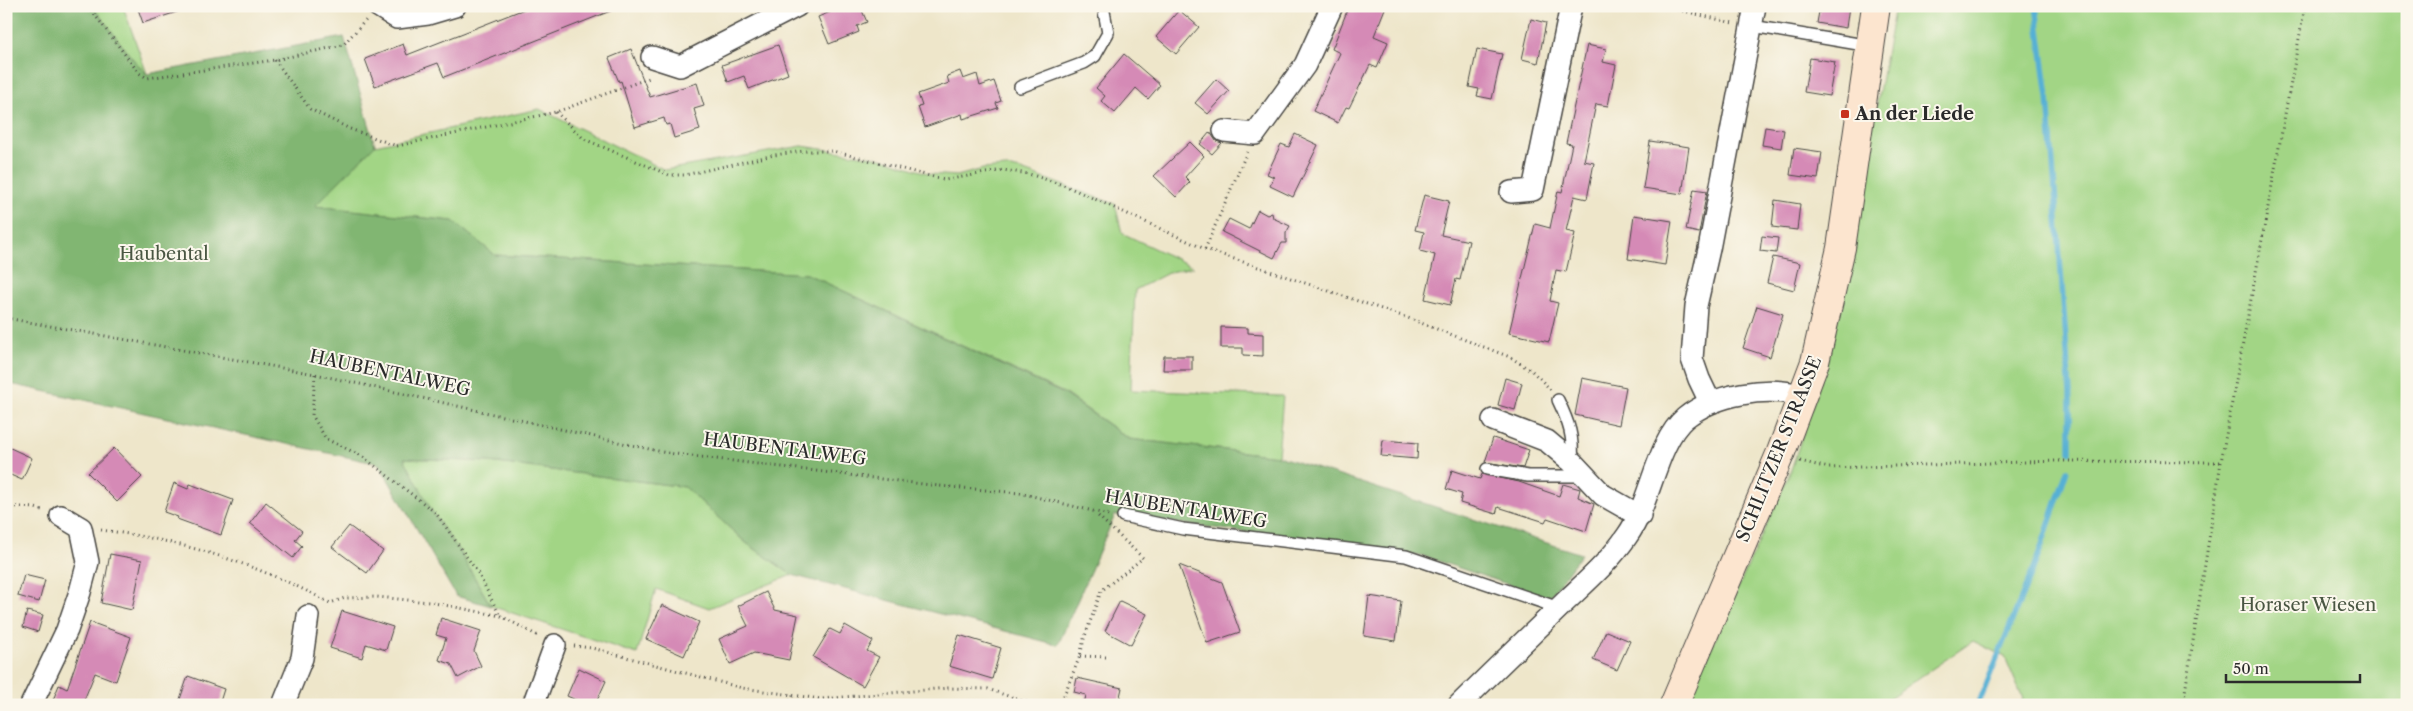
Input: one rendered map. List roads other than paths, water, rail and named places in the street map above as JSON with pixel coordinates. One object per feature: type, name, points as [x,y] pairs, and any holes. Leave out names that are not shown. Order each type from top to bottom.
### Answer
[{"type":"main road","name":"SCHLITZER STRASSE","points":[[1674,705],[1781,452],[1804,396],[1815,362],[1833,289],[1850,191],[1876,6]]},
{"type":"street","points":[[378,6],[397,18],[428,14],[455,6]]},
{"type":"street","points":[[652,57],[680,66],[797,6]]},
{"type":"street","points":[[1224,131],[1255,134],[1305,65],[1332,6]]},
{"type":"street","points":[[1511,192],[1533,190],[1571,6]]},
{"type":"street","points":[[1710,402],[1692,359],[1696,306],[1753,16]]},
{"type":"street","points":[[1459,705],[1613,554],[1640,516],[1666,445],[1684,420],[1710,402],[1724,397],[1755,393],[1792,392],[1804,396]]},
{"type":"street","points":[[1493,420],[1547,441],[1603,495],[1640,516]]},
{"type":"street","points":[[32,705],[67,630],[88,562],[81,528],[61,516]]},
{"type":"street","points":[[284,705],[302,658],[308,616]]},
{"type":"street","points":[[533,705],[555,645]]},
{"type":"lane","points":[[1020,87],[1084,63],[1095,56],[1108,33],[1103,6]]},
{"type":"lane","points":[[1753,16],[1870,46]]},
{"type":"lane","points":[[1488,469],[1528,476],[1578,469],[1574,441],[1567,418],[1558,400]]},
{"type":"lane","name":"HAUBENTALWEG","points":[[1123,516],[1183,529],[1406,556],[1559,608]]},
{"type":"waterway","points":[[2036,6],[2048,97],[2070,393],[2070,452]]},
{"type":"waterway","points":[[1978,705],[2039,554],[2067,470]]},
{"type":"place","name":"An der Liede","points":[[1845,114]]},
{"type":"park label","name":"Haubental","points":[[164,254]]},
{"type":"park label","name":"Horaser Wiesen","points":[[2308,605]]}]
